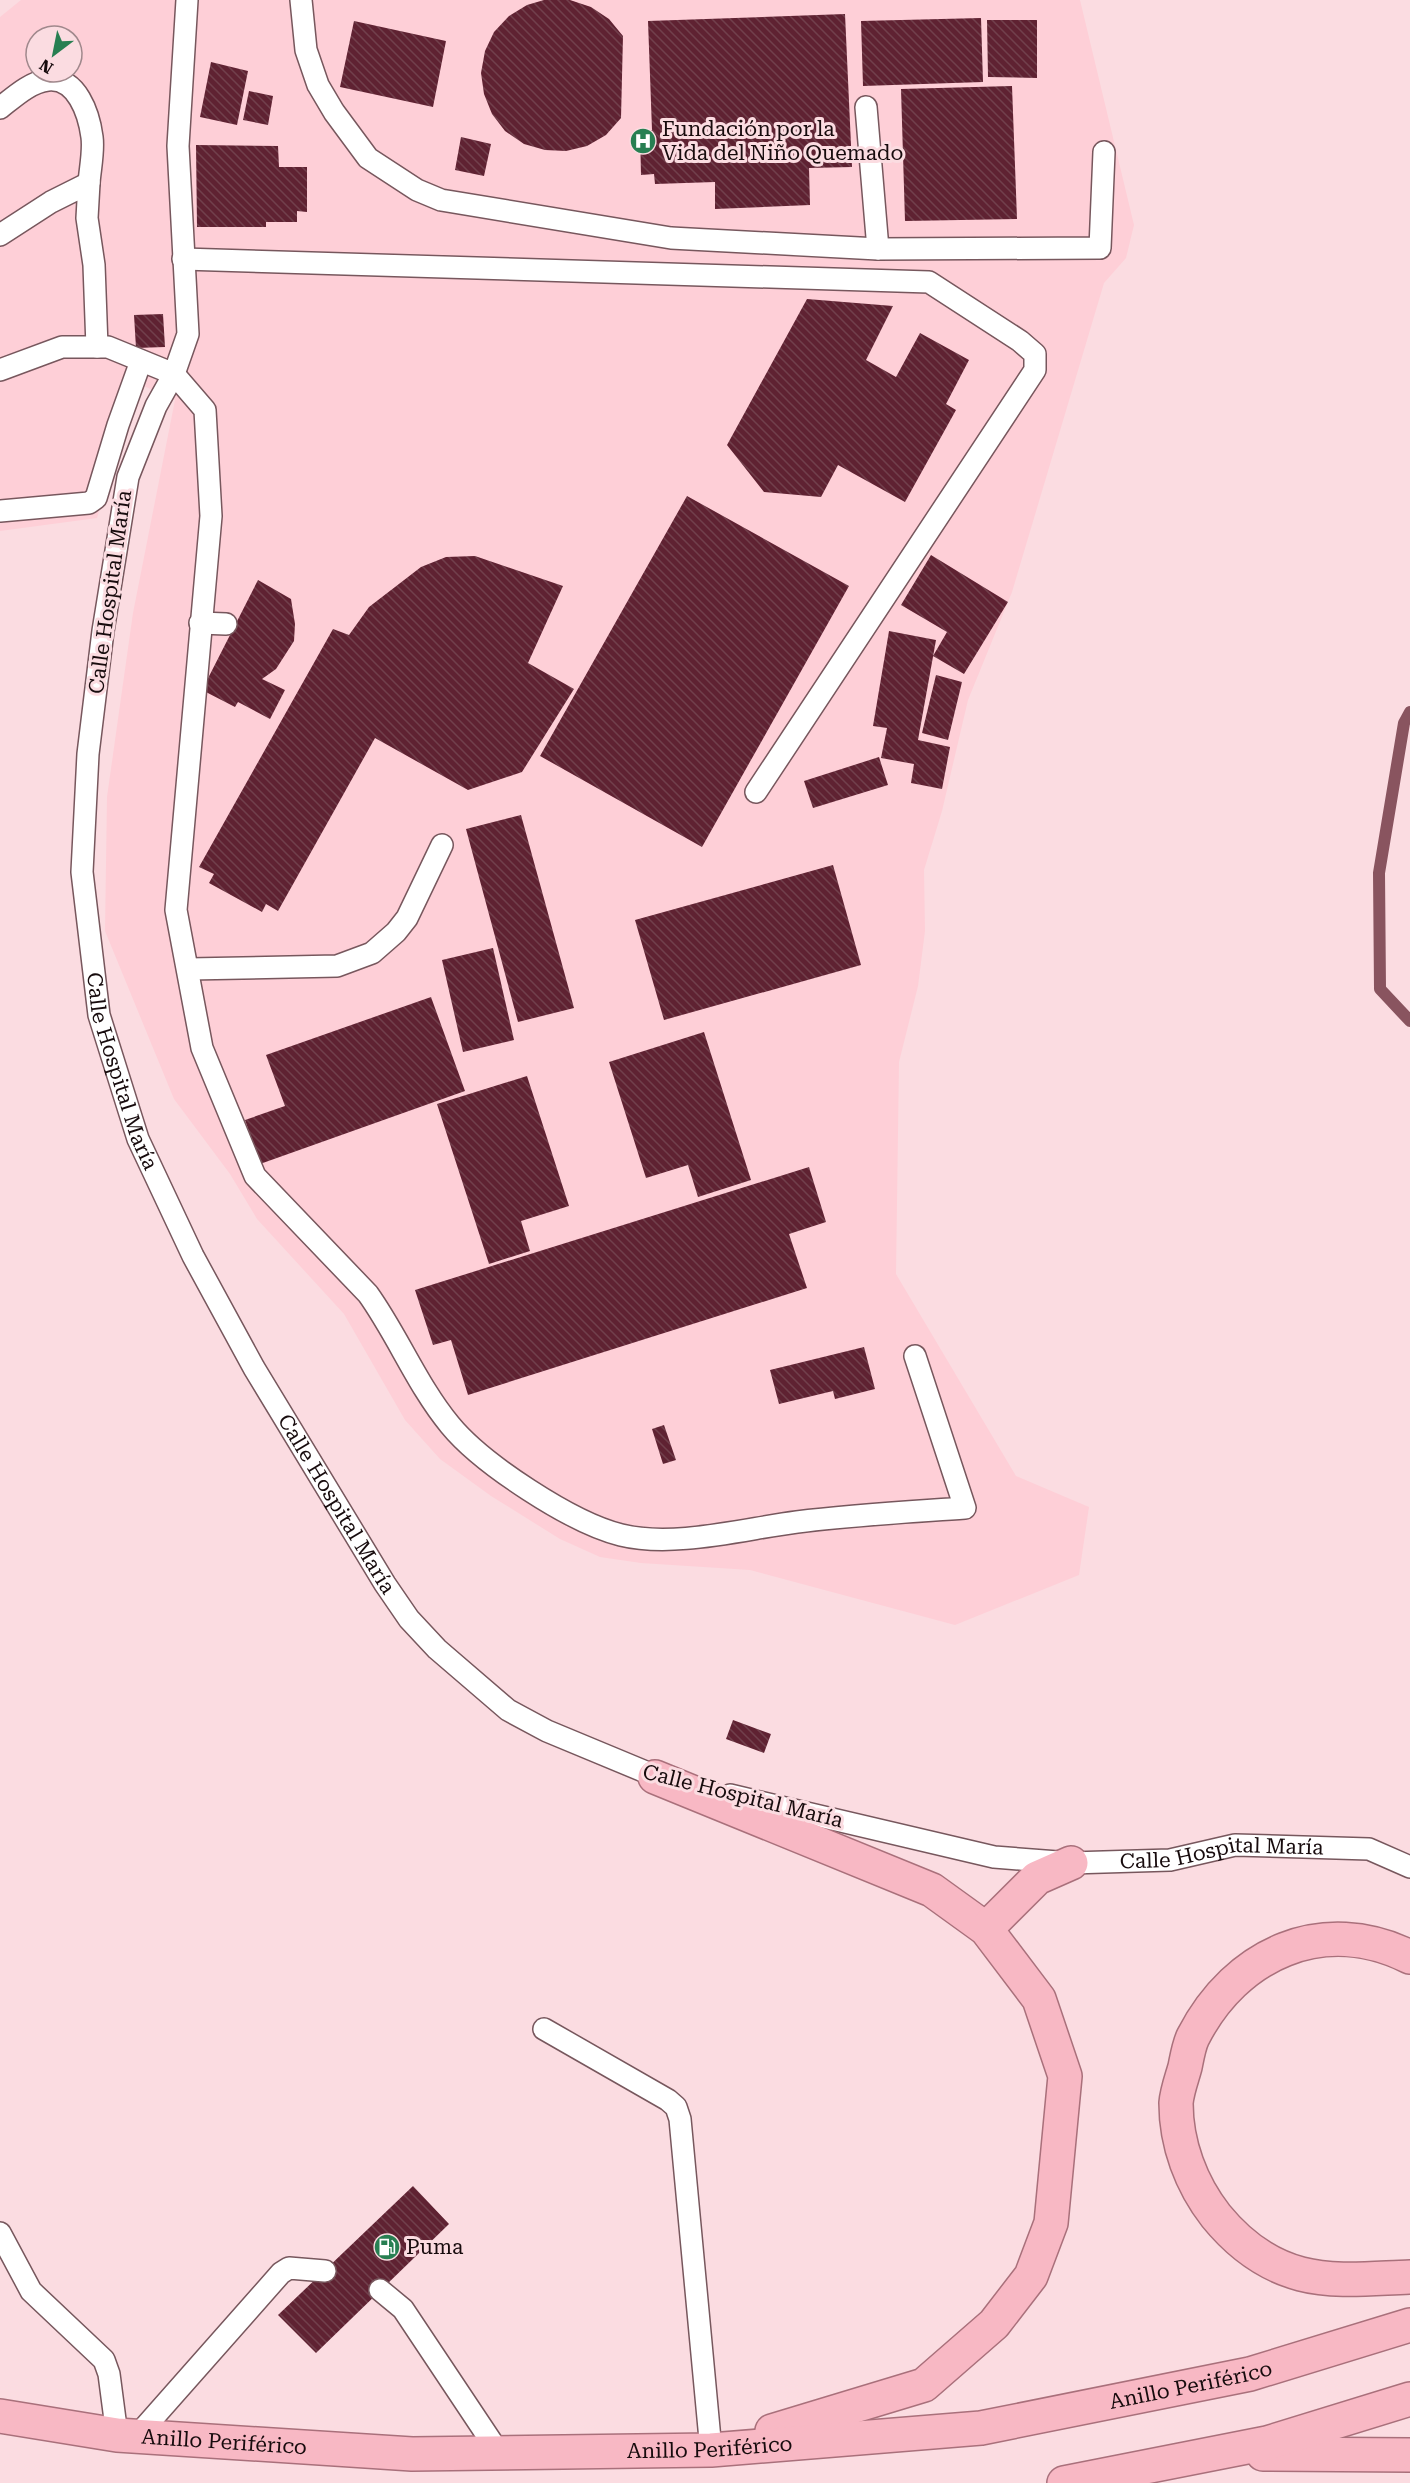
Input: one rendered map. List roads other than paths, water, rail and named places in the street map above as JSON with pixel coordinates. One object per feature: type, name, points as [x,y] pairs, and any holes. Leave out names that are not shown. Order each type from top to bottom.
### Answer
[{"type":"highway","points":[[655,1777],[932,1890],[986,1929],[1039,1999],[1065,2076],[1051,2223],[1031,2276],[994,2324],[924,2385],[711,2450]]},
{"type":"highway","points":[[986,1929],[1037,1878],[1071,1863]]},
{"type":"highway","points":[[1410,1957],[1362,1939],[1320,1939],[1261,1959],[1221,1994],[1192,2038],[1176,2101],[1181,2151],[1202,2198],[1230,2234],[1268,2261],[1302,2274],[1341,2278],[1410,2277]]},
{"type":"highway","name":"Anillo Periférico","points":[[0,2416],[127,2436],[412,2454],[711,2450],[981,2428],[1250,2374],[1410,2325]]},
{"type":"highway","points":[[1064,2483],[1267,2443],[1410,2399]]},
{"type":"highway","points":[[1210,2454],[1410,2456]]},
{"type":"lane","name":"Calle Hospital María","points":[[187,0],[178,146],[188,334],[174,374],[156,406],[128,477],[103,631],[88,754],[83,883],[99,1015],[116,1076],[138,1139],[164,1195],[243,1347],[385,1584],[409,1619],[454,1665],[508,1710],[546,1731],[655,1777],[994,1857],[1071,1863],[1170,1860],[1235,1845],[1369,1849],[1410,1867]]},
{"type":"lane","points":[[301,0],[306,50],[318,85],[334,112],[369,158],[417,190],[441,200],[647,236],[878,249],[1100,248],[1104,152]]},
{"type":"lane","points":[[0,108],[24,88],[49,80],[67,85],[82,100],[93,138],[87,219],[94,266],[97,347]]},
{"type":"lane","points":[[866,107],[878,249]]},
{"type":"lane","points":[[0,235],[51,201],[89,183]]},
{"type":"lane","points":[[183,259],[929,282],[1020,341],[1035,354],[1035,370],[756,792]]},
{"type":"lane","points":[[0,370],[62,346],[108,347],[174,374],[205,410],[211,516],[176,901],[202,1048],[255,1176],[368,1294],[381,1312],[412,1371],[450,1426],[483,1456],[577,1518],[622,1535],[668,1539],[851,1515],[965,1508],[915,1356]]},
{"type":"lane","points":[[0,511],[90,503],[96,498],[117,425],[141,361]]},
{"type":"lane","points":[[200,622],[226,624]]},
{"type":"lane","points":[[189,969],[337,966],[372,953],[396,932],[406,918],[442,845]]},
{"type":"lane","points":[[544,2029],[668,2100],[676,2108],[680,2119],[711,2450]]},
{"type":"lane","points":[[0,2233],[24,2282],[31,2291],[104,2360],[127,2436]]},
{"type":"lane","points":[[127,2436],[281,2273],[289,2268],[325,2271]]},
{"type":"lane","points":[[380,2290],[403,2309],[499,2453]]},
{"type":"waterway","points":[[1410,712],[1404,723],[1379,873],[1380,989],[1410,1021]]},
{"type":"place","name":"Fundación por la Vida del Niño Quemado","points":[[643,141]]},
{"type":"place","name":"Puma","points":[[387,2247]]}]
